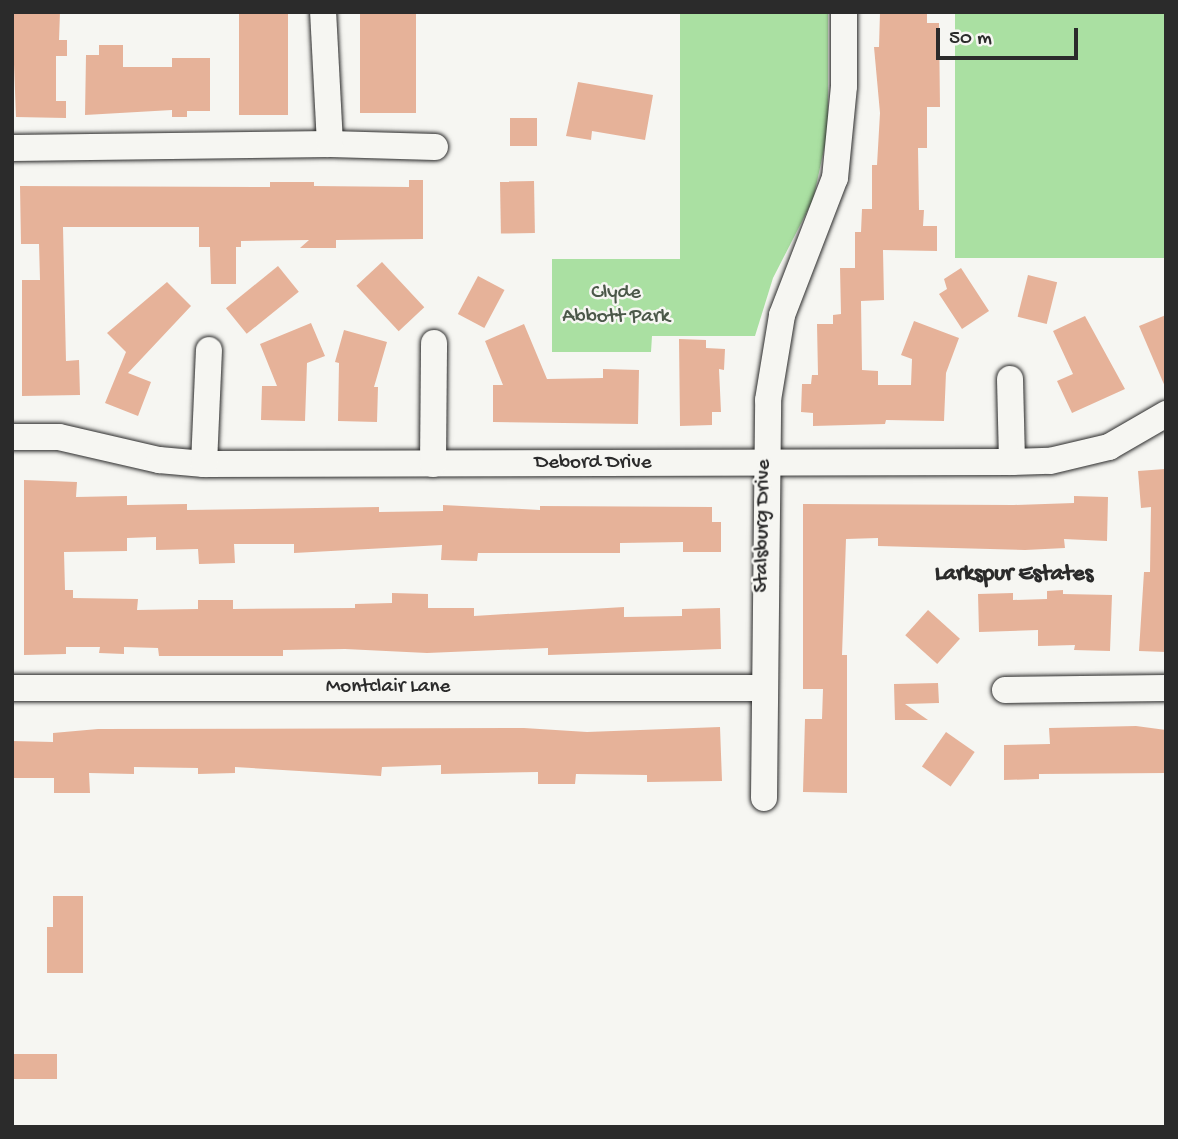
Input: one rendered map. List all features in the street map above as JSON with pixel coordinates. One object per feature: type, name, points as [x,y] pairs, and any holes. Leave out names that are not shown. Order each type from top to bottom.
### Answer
[{"type":"street","points":[[324,12],[330,144]]},
{"type":"street","name":"Stalsburg Drive","points":[[764,798],[764,463],[773,356],[802,259],[835,178],[844,86],[844,12]]},
{"type":"street","points":[[12,148],[330,144],[435,147]]},
{"type":"street","points":[[433,464],[434,343]]},
{"type":"street","points":[[204,464],[209,350]]},
{"type":"street","points":[[1010,379],[1012,462]]},
{"type":"street","name":"Debord Drive","points":[[12,437],[59,438],[159,460],[204,464],[1012,462],[1049,461],[1109,447],[1166,414]]},
{"type":"street","name":"Montclair Lane","points":[[12,688],[763,688]]},
{"type":"street","points":[[1005,690],[1166,688]]},
{"type":"green space","name":"Clyde Abbott Park","points":[[680,12],[828,12],[828,131],[813,200],[773,278],[755,336],[652,336],[651,352],[552,352],[552,259],[680,259]]},
{"type":"green space","points":[[955,12],[1166,12],[1166,258],[955,258]]},
{"type":"building","points":[[12,12],[60,12],[59,40],[67,40],[67,56],[56,56],[56,101],[66,101],[66,118],[16,117]]},
{"type":"building","points":[[239,12],[288,12],[288,115],[239,115]]},
{"type":"building","points":[[360,12],[416,12],[416,113],[360,113]]},
{"type":"building","points":[[880,12],[927,12],[927,23],[939,23],[940,107],[927,107],[927,148],[918,148],[919,210],[924,210],[923,226],[937,226],[937,251],[883,250],[884,300],[861,301],[862,370],[878,371],[878,385],[911,385],[912,359],[901,355],[914,321],[959,338],[946,373],[944,421],[886,420],[885,424],[813,426],[813,413],[801,412],[802,384],[811,384],[812,375],[818,375],[817,324],[833,324],[833,315],[841,314],[840,268],[855,268],[855,232],[861,232],[862,209],[872,209],[872,165],[877,165],[880,113],[874,47],[879,47]]},
{"type":"building","points":[[99,45],[123,45],[123,67],[172,67],[172,58],[210,58],[210,111],[187,111],[187,117],[172,117],[172,110],[85,115],[86,55],[99,55]]},
{"type":"building","points":[[578,82],[653,95],[645,140],[592,131],[591,140],[566,136]]},
{"type":"building","points":[[510,118],[537,118],[537,146],[510,146]]},
{"type":"building","points":[[409,180],[423,180],[423,239],[336,240],[336,248],[300,248],[309,240],[241,241],[241,247],[236,247],[236,284],[211,284],[210,247],[199,247],[199,227],[63,227],[66,361],[79,360],[80,395],[22,396],[22,280],[40,280],[39,244],[21,244],[20,186],[270,187],[270,182],[314,182],[314,186],[409,187]]},
{"type":"building","points":[[534,181],[535,233],[501,234],[500,182]]},
{"type":"building","points":[[382,262],[424,307],[399,331],[356,286]]},
{"type":"building","points":[[278,266],[299,292],[247,334],[226,308]]},
{"type":"building","points":[[961,268],[989,311],[962,329],[939,294],[947,289],[944,279]]},
{"type":"building","points":[[1028,275],[1057,282],[1047,324],[1018,317]]},
{"type":"building","points":[[478,276],[504,290],[484,328],[458,314]]},
{"type":"building","points":[[167,282],[191,306],[128,373],[151,382],[138,416],[105,403],[126,352],[107,333]]},
{"type":"building","points":[[1166,315],[1166,389],[1139,326]]},
{"type":"building","points":[[1085,316],[1125,389],[1072,413],[1057,381],[1073,374],[1053,331]]},
{"type":"building","points":[[311,323],[325,356],[307,363],[305,421],[261,420],[262,386],[277,386],[260,344]]},
{"type":"building","points":[[524,324],[547,379],[603,378],[603,369],[639,370],[638,424],[493,422],[493,385],[503,385],[485,341]]},
{"type":"building","points":[[344,330],[387,342],[374,387],[378,387],[377,422],[338,421],[339,363],[335,362]]},
{"type":"building","points":[[679,339],[706,340],[706,348],[725,349],[724,370],[719,369],[721,412],[712,412],[712,425],[680,426]]},
{"type":"building","points":[[1165,469],[1166,652],[1139,651],[1144,572],[1150,572],[1151,507],[1141,508],[1138,471]]},
{"type":"building","points":[[24,480],[77,482],[76,497],[127,496],[127,505],[187,504],[187,510],[379,507],[379,512],[443,511],[443,505],[540,510],[540,506],[712,507],[712,522],[721,522],[721,552],[683,552],[683,542],[620,543],[620,553],[478,553],[477,561],[441,560],[442,545],[294,553],[294,544],[234,544],[235,563],[199,564],[198,549],[156,550],[156,537],[127,538],[127,551],[64,552],[65,590],[73,590],[73,598],[138,599],[137,610],[198,609],[198,600],[233,600],[233,609],[355,608],[355,604],[392,603],[392,593],[428,594],[428,608],[474,608],[474,616],[624,607],[624,617],[682,616],[682,609],[720,608],[721,649],[548,655],[548,648],[427,653],[345,649],[283,650],[283,656],[159,656],[158,648],[124,647],[124,654],[99,653],[100,647],[66,647],[66,654],[24,655]]},
{"type":"building","points":[[1074,496],[1108,497],[1107,541],[1064,539],[1065,548],[1025,550],[878,546],[878,538],[846,539],[842,655],[847,655],[847,793],[803,792],[805,719],[822,719],[823,689],[803,689],[803,504],[1014,505],[1074,503]]},
{"type":"building","points":[[1063,590],[1063,594],[1112,595],[1110,651],[1074,650],[1075,645],[1038,646],[1038,630],[979,632],[978,594],[1013,593],[1013,600],[1047,599],[1047,591]]},
{"type":"building","points":[[928,610],[960,639],[937,664],[905,635]]},
{"type":"building","points":[[938,683],[939,703],[905,704],[928,720],[895,720],[894,684]]},
{"type":"building","points":[[1136,726],[1166,730],[1166,773],[1039,774],[1039,779],[1004,780],[1004,745],[1050,744],[1049,728]]},
{"type":"building","points":[[720,727],[722,781],[647,782],[647,775],[576,774],[575,784],[538,784],[538,772],[441,774],[441,765],[382,767],[381,776],[235,767],[235,773],[198,774],[198,768],[134,767],[134,774],[89,773],[90,793],[54,793],[54,778],[12,778],[12,741],[53,742],[53,733],[98,729],[524,728],[587,732]]},
{"type":"building","points":[[946,732],[975,752],[951,786],[922,766]]},
{"type":"building","points":[[53,896],[83,896],[83,973],[47,973],[47,927],[53,927]]},
{"type":"building","points":[[13,1054],[57,1054],[57,1079],[13,1079]]},
{"type":"district","name":"Larkspur Estates","points":[[1014,575]]}]
